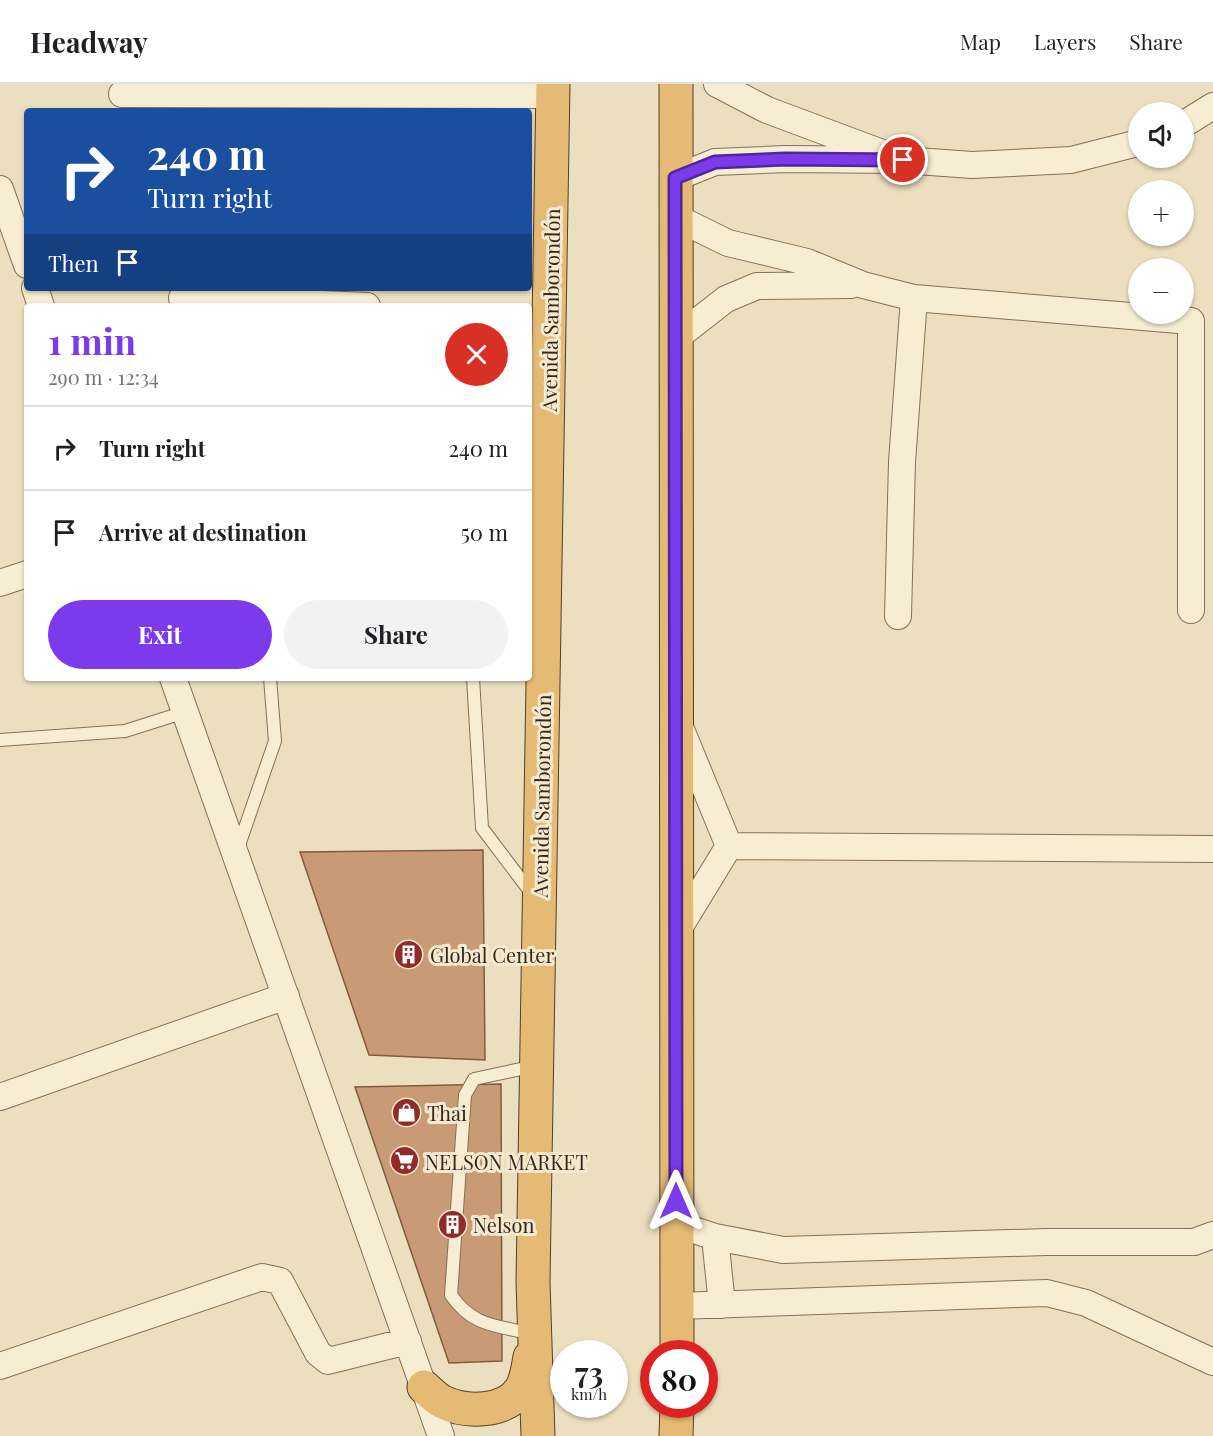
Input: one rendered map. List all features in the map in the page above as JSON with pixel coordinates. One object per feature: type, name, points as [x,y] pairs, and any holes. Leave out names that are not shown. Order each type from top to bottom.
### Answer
[{"type":"highway","points":[[676,84],[677,1340]]},
{"type":"highway","name":"Avenida Samborondón","points":[[538,1436],[534,1334],[539,904],[538,465],[540,312],[553,89]]},
{"type":"highway","points":[[424,1387],[442,1402],[465,1409],[489,1408],[511,1400],[521,1389],[526,1378],[534,1334]]},
{"type":"highway","points":[[676,1436],[677,1418]]},
{"type":"street","points":[[717,84],[767,110],[903,160]]},
{"type":"street","points":[[122,94],[553,89]]},
{"type":"street","points":[[1194,118],[1213,106]]},
{"type":"street","points":[[675,178],[715,162],[785,159],[903,160],[972,165],[1071,160],[1128,146]]},
{"type":"street","points":[[0,189],[24,257]]},
{"type":"street","points":[[675,217],[728,243],[807,262],[863,285],[914,298],[1202,318],[1191,610]]},
{"type":"street","points":[[675,338],[726,299],[757,286],[863,285]]},
{"type":"street","points":[[182,298],[298,303]]},
{"type":"street","points":[[898,616],[902,462],[914,298]]},
{"type":"street","points":[[0,583],[24,575]]},
{"type":"street","points":[[174,681],[441,1436]]},
{"type":"street","points":[[676,716],[729,846]]},
{"type":"street","points":[[729,846],[1213,849]]},
{"type":"street","points":[[676,933],[729,846]]},
{"type":"street","points":[[0,1097],[286,996]]},
{"type":"street","points":[[676,1224],[716,1237],[783,1250],[1046,1242],[1194,1242],[1213,1235]]},
{"type":"street","points":[[716,1237],[722,1305]]},
{"type":"street","points":[[0,1366],[262,1277],[280,1281],[318,1353],[328,1361],[408,1341]]},
{"type":"street","points":[[677,1306],[1047,1293],[1086,1303],[1213,1362]]},
{"type":"lane","points":[[236,852],[275,741],[270,681]]},
{"type":"lane","points":[[473,681],[482,828],[539,904]]},
{"type":"lane","points":[[0,740],[125,731],[185,712]]},
{"type":"lane","points":[[534,1334],[481,1322],[463,1313],[451,1295],[465,1095],[474,1078],[536,1066]]},
{"type":"building","name":"Global Center","points":[[483,850],[485,1060],[369,1055],[300,852]]},
{"type":"building","name":"Nelson","points":[[501,1084],[502,1361],[449,1363],[355,1087]]},
{"type":"place","name":"Global Center","points":[[409,954]]},
{"type":"place","name":"Thai","points":[[406,1112]]},
{"type":"place","name":"NELSON MARKET","points":[[404,1161]]},
{"type":"place","name":"Nelson","points":[[452,1224]]},
{"type":"route","points":[[676,1201],[675,178],[715,162],[785,159],[903,160]]}]
